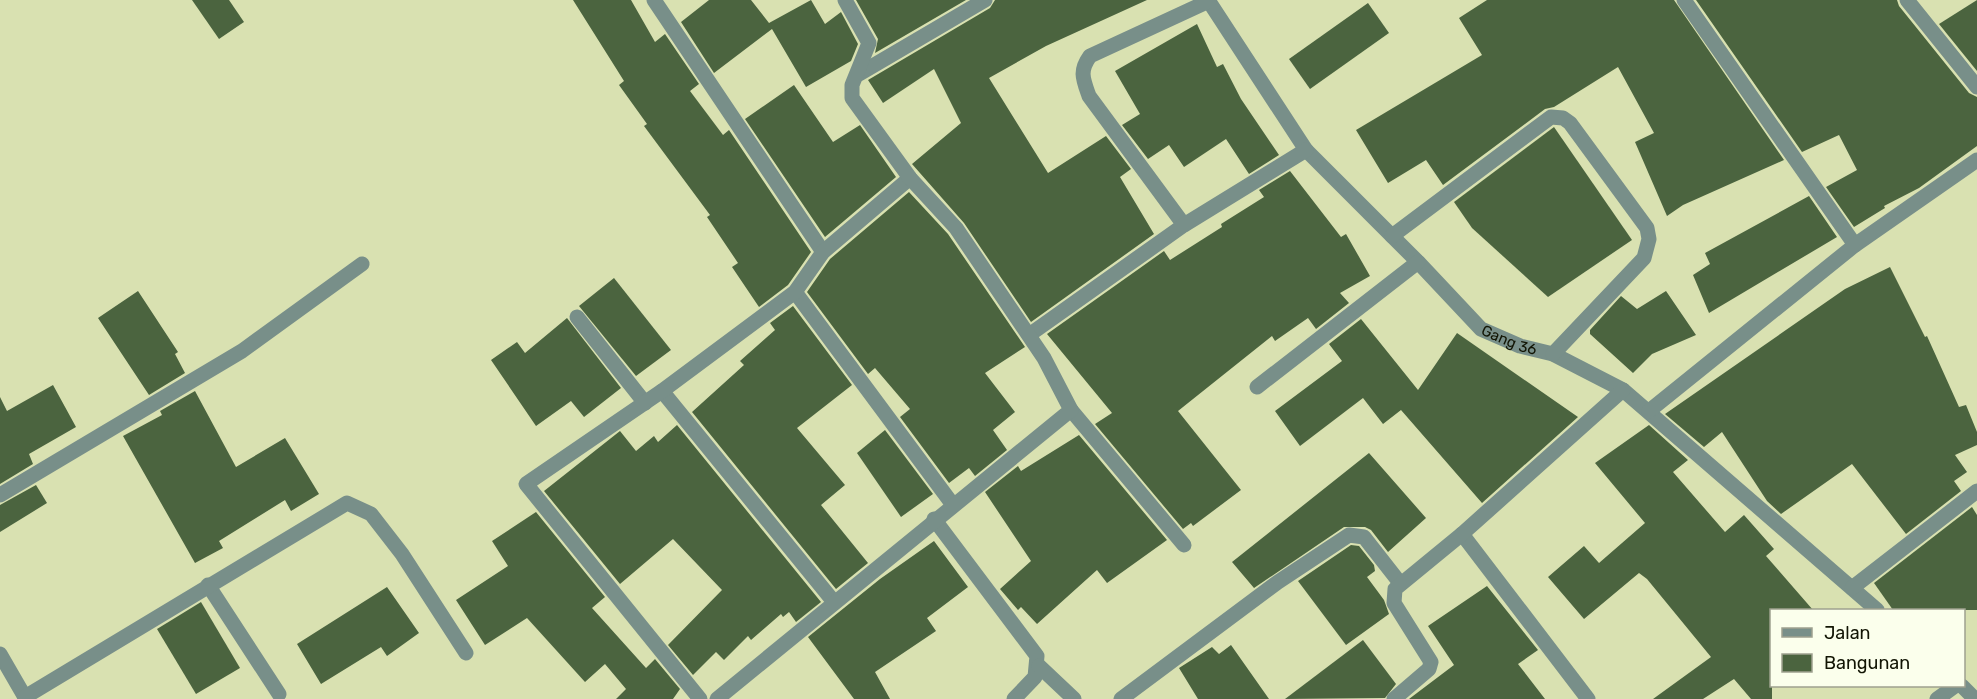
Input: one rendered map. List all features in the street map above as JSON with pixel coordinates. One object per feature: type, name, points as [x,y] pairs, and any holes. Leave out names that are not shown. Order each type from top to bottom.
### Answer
[{"type":"street","points":[[654,0],[823,252]]},
{"type":"street","points":[[845,0],[869,43],[859,74],[852,85],[852,98],[910,178],[956,228],[1044,358],[1071,410],[1184,545]]},
{"type":"street","points":[[859,74],[985,0]]},
{"type":"street","points":[[1184,225],[1089,96],[1082,77],[1083,65],[1090,56],[1208,0]]},
{"type":"street","name":"Gang 36","points":[[1208,0],[1306,150],[1481,329],[1520,346],[1553,354],[1623,390],[1876,609]]},
{"type":"street","points":[[1684,0],[1856,246]]},
{"type":"street","points":[[1907,0],[1977,87]]},
{"type":"street","points":[[1392,236],[1551,117],[1563,118],[1570,123],[1647,228],[1649,239],[1644,258],[1553,354]]},
{"type":"street","points":[[1029,335],[1184,225],[1306,150]]},
{"type":"street","points":[[1649,411],[1856,246],[1977,160]]},
{"type":"street","points":[[700,699],[526,484],[645,404],[795,292],[823,252],[910,178]]},
{"type":"street","points":[[1257,387],[1418,262]]},
{"type":"street","points":[[0,495],[242,351],[362,264]]},
{"type":"street","points":[[795,292],[953,505]]},
{"type":"street","points":[[577,317],[645,404]]},
{"type":"street","points":[[1394,699],[1429,669],[1431,662],[1394,603],[1392,597],[1400,583],[1462,534],[1623,390]]},
{"type":"street","points":[[662,391],[834,602]]},
{"type":"street","points":[[717,699],[934,519],[1071,410]]},
{"type":"street","points":[[1852,588],[1977,491]]},
{"type":"street","points":[[0,654],[26,698],[341,504],[355,505],[371,514],[402,554],[466,653]]},
{"type":"street","points":[[934,519],[1037,656],[1038,666],[1035,677],[1014,699]]},
{"type":"street","points":[[1462,534],[1588,699]]},
{"type":"street","points":[[1121,699],[1278,582],[1349,535],[1364,537],[1400,583]]},
{"type":"street","points":[[208,585],[279,694]]},
{"type":"street","points":[[1038,666],[1074,699]]},
{"type":"street","points":[[1936,699],[1954,687]]},
{"type":"street","points":[[1963,687],[1975,699]]},
{"type":"building","points":[[192,0],[229,0],[244,22],[219,39]]},
{"type":"building","points":[[573,0],[631,0],[655,42],[665,34],[699,84],[690,91],[723,135],[729,130],[811,252],[788,285],[759,307],[732,267],[738,263],[707,217],[710,215],[644,126],[647,124],[619,85],[624,81]]},
{"type":"building","points":[[709,0],[751,0],[769,23],[811,0],[825,24],[841,12],[858,44],[851,61],[806,87],[772,29],[714,73],[681,22]]},
{"type":"building","points":[[856,0],[966,0],[875,53],[878,39]]},
{"type":"building","points":[[995,0],[1147,0],[1046,46],[989,78],[1048,173],[1106,136],[1131,169],[1120,177],[1154,234],[1031,322],[964,223],[912,164],[961,123],[934,69],[883,103],[868,80],[990,8]]},
{"type":"building","points":[[1487,0],[1674,0],[1784,160],[1683,205],[1667,216],[1635,142],[1654,133],[1618,67],[1554,107],[1545,109],[1443,185],[1426,160],[1388,183],[1356,130],[1482,55],[1459,18]]},
{"type":"building","points":[[1696,0],[1897,0],[1899,6],[1969,93],[1977,97],[1977,146],[1919,188],[1884,206],[1885,208],[1854,227],[1826,187],[1857,170],[1839,135],[1802,152]]},
{"type":"building","points":[[1977,0],[1977,71],[1939,24]]},
{"type":"building","points":[[1368,3],[1389,33],[1310,89],[1289,59]]},
{"type":"building","points":[[1197,24],[1217,67],[1223,64],[1241,99],[1279,155],[1249,174],[1226,139],[1184,167],[1169,145],[1148,159],[1122,125],[1140,114],[1115,71]]},
{"type":"building","points":[[794,85],[833,142],[860,125],[896,177],[825,237],[745,119]]},
{"type":"building","points":[[1554,127],[1632,240],[1548,297],[1472,228],[1454,202]]},
{"type":"building","points":[[1290,171],[1341,237],[1346,234],[1370,276],[1340,293],[1349,303],[1316,329],[1308,318],[1275,341],[1272,336],[1178,411],[1241,490],[1193,526],[1191,523],[1183,529],[1095,424],[1112,413],[1047,334],[1164,251],[1170,260],[1222,227],[1221,224],[1264,197],[1259,190]]},
{"type":"building","points":[[909,192],[948,234],[1025,347],[985,373],[1015,412],[993,430],[1007,450],[975,476],[969,468],[949,483],[900,417],[910,409],[875,368],[868,374],[807,292],[830,259]]},
{"type":"building","points":[[1809,196],[1837,237],[1709,313],[1693,275],[1710,264],[1705,253]]},
{"type":"building","points":[[1890,267],[1925,337],[1927,336],[1959,407],[1966,405],[1977,432],[1977,445],[1955,455],[1967,472],[1954,481],[1961,491],[1906,534],[1852,464],[1781,514],[1767,501],[1722,432],[1704,447],[1665,414],[1845,289]]},
{"type":"building","points":[[614,278],[671,350],[636,376],[579,306]]},
{"type":"building","points":[[138,291],[178,352],[175,354],[185,373],[149,395],[98,318]]},
{"type":"building","points":[[1666,291],[1696,335],[1652,354],[1633,373],[1590,334],[1590,330],[1621,296],[1637,309]]},
{"type":"building","points":[[793,306],[852,385],[797,428],[845,485],[821,505],[868,563],[836,589],[692,412],[744,365],[740,361],[775,330],[770,323]]},
{"type":"building","points":[[567,318],[621,388],[584,417],[571,401],[536,426],[491,360],[517,342],[525,353]]},
{"type":"building","points":[[1361,319],[1418,390],[1457,333],[1578,417],[1482,503],[1401,410],[1383,424],[1363,398],[1300,446],[1275,411],[1342,361],[1329,344]]},
{"type":"building","points":[[53,385],[76,427],[29,454],[33,464],[0,484],[0,397],[7,411]]},
{"type":"building","points":[[195,391],[236,467],[285,438],[319,494],[291,511],[285,500],[219,541],[223,548],[195,563],[123,436],[162,415],[160,411]]},
{"type":"building","points":[[677,425],[821,602],[796,622],[789,612],[783,617],[781,614],[751,640],[748,636],[724,660],[716,652],[693,675],[668,645],[722,590],[673,539],[620,584],[544,491],[620,431],[636,451],[654,436],[658,442]]},
{"type":"building","points":[[1649,425],[1688,460],[1673,472],[1725,532],[1744,515],[1774,549],[1766,556],[1812,609],[1770,609],[1772,699],[1751,699],[1734,679],[1703,699],[1653,699],[1711,657],[1647,579],[1639,573],[1584,619],[1548,577],[1584,546],[1599,563],[1645,523],[1595,463]]},
{"type":"building","points":[[885,430],[933,494],[901,517],[857,453]]},
{"type":"building","points":[[1079,435],[1167,540],[1107,583],[1097,570],[1037,624],[1021,607],[1018,610],[1000,589],[1031,561],[985,492],[1018,466],[1021,471]]},
{"type":"building","points":[[1369,453],[1426,518],[1388,552],[1371,530],[1365,527],[1344,527],[1254,588],[1232,562]]},
{"type":"building","points":[[36,485],[47,503],[0,532],[0,505]]},
{"type":"building","points":[[1972,507],[1977,515],[1977,610],[1892,609],[1874,583]]},
{"type":"building","points":[[536,512],[605,597],[592,608],[646,668],[655,659],[680,689],[673,699],[616,699],[626,689],[605,664],[585,682],[527,618],[485,645],[456,600],[508,566],[492,541]]},
{"type":"building","points":[[934,541],[968,587],[927,618],[936,631],[875,672],[890,699],[854,699],[808,637],[880,579]]},
{"type":"building","points":[[1351,545],[1359,546],[1374,565],[1375,571],[1367,577],[1384,600],[1389,614],[1346,645],[1298,581]]},
{"type":"building","points":[[1487,586],[1538,650],[1518,664],[1545,699],[1409,699],[1454,665],[1428,626]]},
{"type":"building","points":[[387,587],[419,633],[387,656],[381,647],[321,684],[297,644]]},
{"type":"building","points":[[201,602],[240,668],[196,694],[157,629]]},
{"type":"building","points":[[1363,640],[1396,684],[1385,698],[1285,699]]},
{"type":"building","points":[[1231,645],[1269,699],[1198,699],[1179,668],[1212,647],[1219,654]]}]
